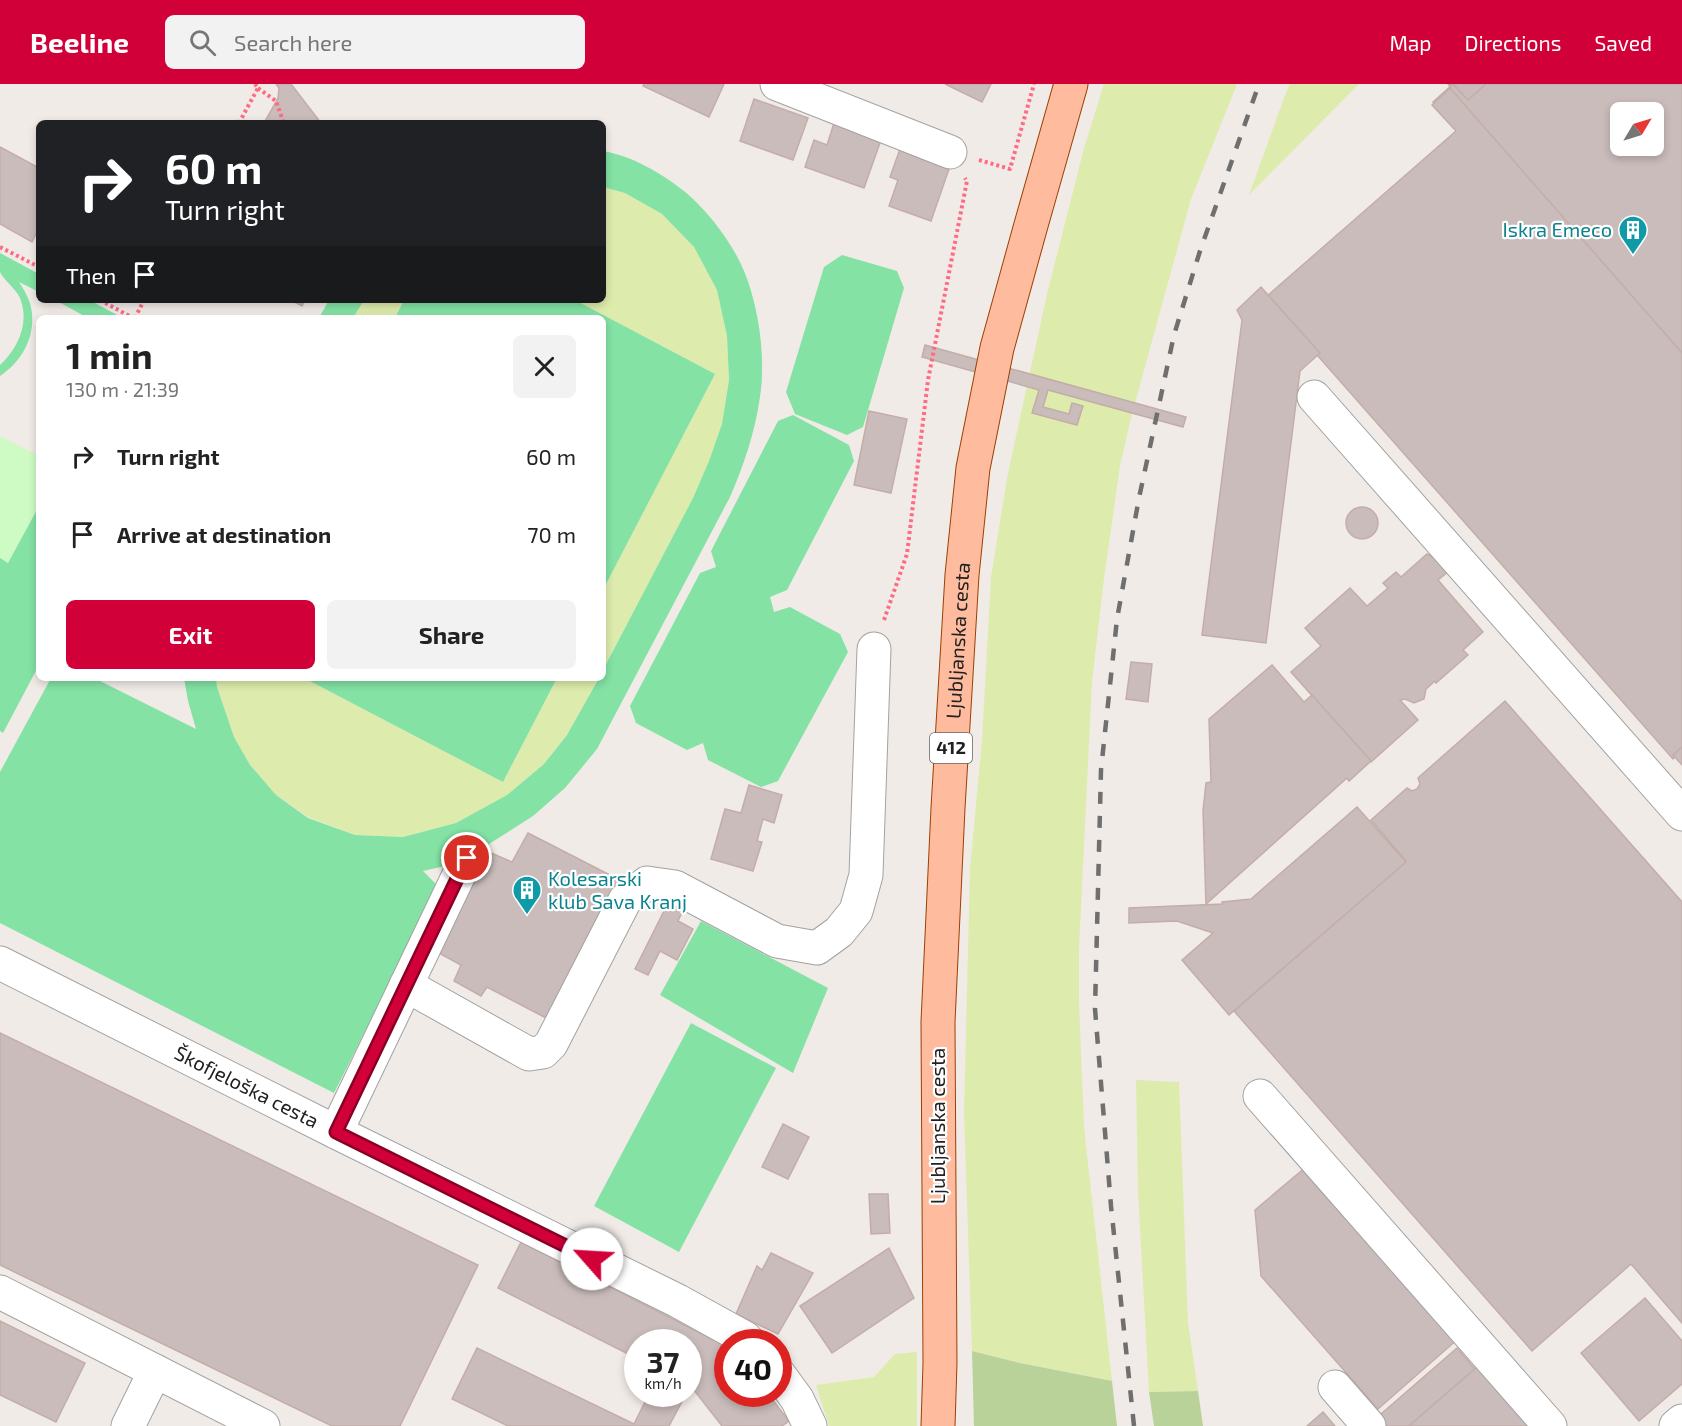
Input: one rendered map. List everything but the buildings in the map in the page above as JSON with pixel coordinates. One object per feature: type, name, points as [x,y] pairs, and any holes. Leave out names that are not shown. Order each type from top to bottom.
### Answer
[{"type":"main road","name":"Ljubljanska cesta","points":[[938,1426],[940,1363],[938,1022],[962,575],[974,468],[997,348],[1071,84]]},
{"type":"street","points":[[777,84],[826,93],[950,152]]},
{"type":"street","points":[[1314,397],[1682,814]]},
{"type":"street","points":[[406,985],[530,1054],[543,1052],[551,1044],[625,900],[647,883],[675,886],[777,941],[817,948],[839,932],[856,911],[867,875],[874,649]]},
{"type":"street","points":[[336,1132],[467,858]]},
{"type":"street","name":"Škofjeloška cesta","points":[[0,963],[678,1301],[729,1329]]},
{"type":"street","points":[[1260,1096],[1550,1426]]},
{"type":"street","points":[[0,1292],[263,1426]]},
{"type":"street","points":[[128,1426],[155,1371]]},
{"type":"street","points":[[1335,1387],[1369,1426]]},
{"type":"street","points":[[792,1392],[810,1426]]},
{"type":"street","points":[[1676,1426],[1682,1420]]},
{"type":"path","points":[[1010,169],[1034,84]]},
{"type":"path","points":[[240,120],[256,86],[276,101],[284,120]]},
{"type":"path","points":[[874,649],[907,554],[928,380],[967,181],[950,152]]},
{"type":"path","points":[[0,247],[36,265]]},
{"type":"path","points":[[106,303],[128,315]]},
{"type":"green space","points":[[1104,84],[1237,84],[1191,199],[1132,414],[1120,466],[1092,682],[1079,948],[1079,1001],[1084,1127],[1112,1381],[972,1351],[964,1113],[970,869],[982,740],[991,577],[1008,473],[1047,294],[1084,148]]},
{"type":"green space","points":[[1290,84],[1359,84],[1249,195],[1285,95]]},
{"type":"green space","points":[[606,152],[646,166],[684,191],[718,228],[733,249],[744,271],[754,300],[760,333],[762,382],[758,410],[744,461],[730,497],[597,749],[565,788],[533,816],[467,858],[423,871],[438,886],[334,1093],[0,923],[0,772],[49,681],[100,681],[196,729],[185,681],[216,681],[234,737],[250,765],[276,795],[308,818],[355,835],[403,837],[456,823],[507,795],[544,764],[567,735],[597,681],[606,681],[606,664],[693,498],[709,461],[722,424],[729,380],[727,336],[717,290],[694,247],[662,214],[625,193],[606,188]]},
{"type":"green space","points":[[606,188],[625,193],[662,214],[694,247],[717,290],[727,336],[729,380],[722,424],[693,498],[606,664],[606,584],[715,374],[581,303],[606,303]]},
{"type":"green space","points":[[0,253],[36,272],[36,290],[19,282],[30,303],[32,324],[30,335],[22,354],[0,376],[0,365],[17,343],[24,317],[20,298],[0,272]]},
{"type":"green space","points":[[842,255],[897,271],[904,288],[863,427],[847,435],[795,414],[786,392],[824,267]]},
{"type":"green space","points":[[60,303],[95,303],[117,315],[82,315]]},
{"type":"green space","points":[[327,303],[362,303],[355,315],[321,315]]},
{"type":"green space","points":[[362,303],[402,303],[396,315],[355,315]]},
{"type":"green space","points":[[402,303],[581,303],[603,315],[396,315]]},
{"type":"green space","points":[[606,316],[715,374],[606,584]]},
{"type":"green space","points":[[793,415],[849,445],[854,461],[787,590],[770,597],[774,612],[790,607],[840,634],[848,652],[778,781],[761,787],[708,760],[703,743],[687,750],[636,723],[630,706],[700,573],[716,567],[711,551],[778,421]]},
{"type":"green space","points":[[0,436],[36,454],[36,512],[8,563],[0,558]]},
{"type":"green space","points":[[36,512],[36,671],[3,733],[0,731],[0,558],[8,563]]},
{"type":"green space","points":[[216,681],[310,681],[503,782],[555,681],[597,681],[567,735],[544,764],[507,795],[456,823],[403,837],[355,835],[308,817],[276,795],[250,765],[234,737]]},
{"type":"green space","points":[[310,681],[555,681],[503,782]]},
{"type":"green space","points":[[701,921],[828,988],[793,1073],[660,995]]},
{"type":"green space","points":[[691,1023],[776,1068],[679,1252],[594,1206]]},
{"type":"green space","points":[[1136,1080],[1179,1082],[1188,1322],[1198,1391],[1149,1392],[1138,1191]]},
{"type":"green space","points":[[972,1351],[1112,1381],[1117,1426],[974,1426]]},
{"type":"green space","points":[[917,1352],[917,1426],[829,1426],[816,1385],[874,1377],[895,1354]]},
{"type":"green space","points":[[1198,1391],[1203,1426],[1154,1426],[1149,1392]]},
{"type":"railway","points":[[1134,1426],[1111,1206],[1095,1009],[1101,770],[1117,619],[1139,498],[1174,335],[1200,251],[1259,84]]},
{"type":"place","name":"Iskra Emeco","points":[[1633,256]]},
{"type":"place","name":"Kolesarski klub Sava Kranj","points":[[527,916]]},
{"type":"route","points":[[467,858],[336,1132],[592,1259]]}]
